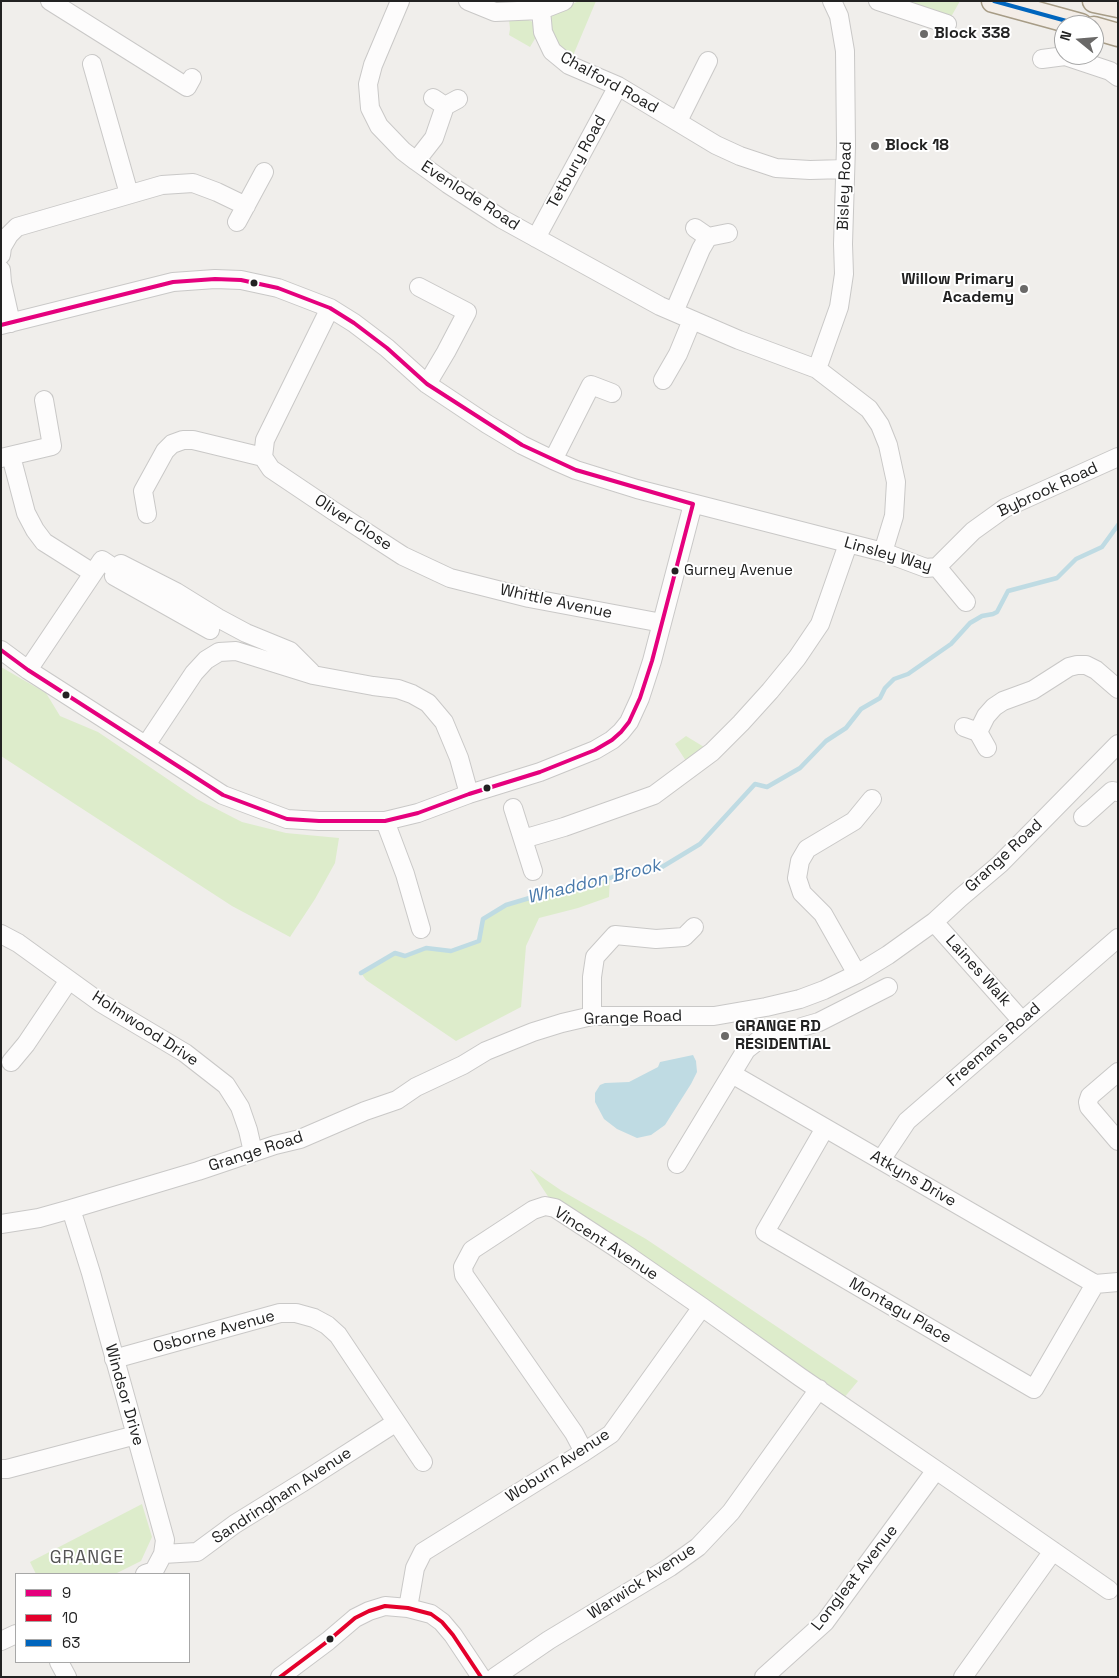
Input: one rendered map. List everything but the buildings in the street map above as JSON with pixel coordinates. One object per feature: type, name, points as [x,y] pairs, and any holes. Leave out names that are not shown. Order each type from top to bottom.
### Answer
[{"type":"main road","points":[[993,1],[1054,18]]},
{"type":"main road","points":[[1094,1],[1118,6]]},
{"type":"main road","points":[[1104,31],[1118,35]]},
{"type":"street","points":[[50,1],[187,87],[192,78]]},
{"type":"street","name":"Evenlode Road","points":[[400,1],[373,66],[368,84],[370,108],[379,126],[416,161],[502,219],[598,273],[684,317],[817,369],[869,409],[880,425],[888,445],[896,482],[894,516],[883,552]]},
{"type":"street","points":[[468,1],[495,12],[541,10],[564,1]]},
{"type":"street","name":"Bisley Road","points":[[817,369],[834,324],[844,274],[845,51],[839,16],[832,1]]},
{"type":"street","points":[[878,1],[946,24]]},
{"type":"street","name":"Chalford Road","points":[[541,10],[543,32],[552,51],[569,65],[618,86],[716,145],[740,156],[776,168],[810,170],[845,169]]},
{"type":"street","points":[[1042,59],[1065,56],[1110,71],[1118,77]]},
{"type":"street","name":"Chalford Road","points":[[678,122],[708,61]]},
{"type":"street","points":[[92,64],[129,194]]},
{"type":"street","name":"Tetbury Road","points":[[536,238],[618,86]]},
{"type":"street","points":[[416,161],[434,138],[445,101]]},
{"type":"street","points":[[237,222],[264,172]]},
{"type":"street","points":[[1,254],[5,229],[162,185],[193,183],[246,206]]},
{"type":"street","points":[[662,376],[684,317],[701,249],[702,232],[728,233]]},
{"type":"street","points":[[1,270],[6,324],[173,282],[215,279],[241,280],[278,288],[330,308],[367,333],[427,384],[515,441],[553,460],[600,478],[693,504],[640,698],[629,722],[621,732],[595,750],[540,772],[469,794],[418,813],[385,821],[287,819],[223,795],[28,670],[1,650]]},
{"type":"street","points":[[420,287],[467,312],[427,384]]},
{"type":"street","points":[[147,514],[143,491],[165,451],[172,444],[183,440],[193,440],[263,457],[265,440],[330,308]]},
{"type":"street","points":[[553,460],[591,385],[612,393]]},
{"type":"street","points":[[44,400],[52,446],[6,457],[26,514],[44,542],[97,566],[117,570]]},
{"type":"street","name":"Oliver Close","points":[[263,457],[271,469],[403,556],[450,578]]},
{"type":"street","name":"Bybrook Road","points":[[937,567],[973,531],[1005,508],[1118,457]]},
{"type":"street","name":"Linsley Way","points":[[693,504],[883,552],[926,568],[937,567],[966,602]]},
{"type":"street","points":[[523,839],[564,827],[654,795],[712,752],[741,724],[770,690],[797,658],[820,624],[848,544]]},
{"type":"street","points":[[210,630],[114,576],[120,564],[181,594],[218,618],[246,633],[290,651],[313,675]]},
{"type":"street","points":[[28,670],[97,566]]},
{"type":"street","name":"Whittle Avenue","points":[[450,578],[530,598],[662,623]]},
{"type":"street","points":[[146,745],[194,673],[206,660],[219,652],[236,651],[313,675],[398,689],[428,703],[444,722],[459,758],[469,794]]},
{"type":"street","points":[[987,748],[971,730],[994,706],[1033,690],[1069,667],[1077,665],[1096,670],[1118,689]]},
{"type":"street","name":"Grange Road","points":[[1,1224],[39,1218],[71,1209],[300,1139],[365,1111],[397,1100],[416,1087],[463,1065],[486,1051],[525,1035],[562,1023],[592,1016],[714,1016],[766,1007],[824,990],[858,974],[934,922],[1000,864],[1118,744]]},
{"type":"street","points":[[1084,817],[1112,791],[1118,792]]},
{"type":"street","points":[[858,974],[823,914],[802,893],[797,878],[800,861],[807,849],[854,821],[872,799]]},
{"type":"street","points":[[513,808],[533,870]]},
{"type":"street","points":[[385,821],[405,874],[421,929]]},
{"type":"street","name":"Laines Walk","points":[[934,922],[1022,1021]]},
{"type":"street","name":"Holmwood Drive","points":[[1,934],[18,943],[101,1003],[184,1053],[226,1085],[240,1107],[253,1152]]},
{"type":"street","points":[[592,1016],[592,977],[595,957],[615,936],[656,940],[689,937]]},
{"type":"street","name":"Freemans Road","points":[[881,1160],[907,1121],[1118,938]]},
{"type":"street","points":[[10,1062],[26,1044],[70,980]]},
{"type":"street","points":[[677,1164],[746,1050],[760,1039],[819,1022],[888,987]]},
{"type":"street","points":[[1118,1072],[1090,1096],[1088,1102],[1089,1107],[1118,1141]]},
{"type":"street","name":"Atkyns Drive","points":[[732,1074],[1095,1284]]},
{"type":"street","name":"Montagu Place","points":[[826,1128],[765,1232],[1034,1389],[1095,1284]]},
{"type":"street","name":"Vincent Avenue","points":[[584,1452],[574,1433],[464,1275],[463,1267],[472,1250],[532,1210],[544,1206],[555,1208],[702,1307],[1109,1590]]},
{"type":"street","name":"Windsor Drive","points":[[71,1209],[165,1540],[163,1554]]},
{"type":"street","points":[[1095,1284],[1118,1282]]},
{"type":"street","name":"Woburn Avenue","points":[[408,1608],[415,1568],[423,1552],[611,1434],[702,1307]]},
{"type":"street","name":"Osborne Avenue","points":[[114,1359],[280,1313],[296,1313],[314,1318],[327,1325],[338,1336],[423,1462]]},
{"type":"street","name":"Warwick Avenue","points":[[495,1677],[549,1640],[670,1567],[698,1547],[731,1512],[819,1390]]},
{"type":"street","name":"Sandringham Avenue","points":[[163,1554],[197,1552],[235,1524],[395,1423]]},
{"type":"street","points":[[1,1469],[7,1470],[136,1435]]},
{"type":"street","name":"Longleat Avenue","points":[[764,1677],[825,1622],[936,1470]]},
{"type":"street","points":[[963,1677],[1053,1551]]},
{"type":"street","points":[[148,1573],[154,1571],[163,1554]]},
{"type":"street","points":[[280,1677],[355,1618],[385,1606],[408,1608],[430,1614],[442,1622],[481,1677]]},
{"type":"street","points":[[1,1642],[15,1635]]},
{"type":"street","points":[[60,1663],[67,1677]]},
{"type":"green space","points":[[579,1],[596,1],[572,58],[551,39],[549,18],[555,12]]},
{"type":"green space","points":[[878,1],[960,1],[947,24]]},
{"type":"green space","points":[[509,19],[526,19],[533,22],[536,26],[536,37],[530,47],[509,35]]},
{"type":"green space","points":[[1,667],[46,693],[60,716],[98,732],[197,799],[242,822],[286,833],[339,838],[335,863],[315,899],[290,937],[232,906],[1,756]]},
{"type":"green space","points":[[686,736],[704,747],[686,761],[675,744]]},
{"type":"green space","points":[[610,878],[609,897],[578,908],[539,918],[526,946],[521,1007],[456,1041],[366,980],[361,973],[395,953],[405,956],[426,948],[451,951],[478,941],[483,919],[506,905],[590,880]]},
{"type":"green space","points":[[530,1169],[562,1191],[646,1239],[858,1381],[843,1399],[551,1201]]},
{"type":"green space","points":[[142,1504],[152,1537],[141,1561],[117,1573],[36,1573],[30,1562]]},
{"type":"water","points":[[693,1055],[696,1061],[697,1072],[665,1125],[651,1135],[637,1138],[617,1129],[604,1119],[595,1102],[595,1093],[600,1085],[629,1082],[658,1067],[660,1062]]},
{"type":"waterway","name":"Whaddon Brook","points":[[361,973],[395,953],[405,956],[426,948],[451,951],[479,941],[483,919],[506,905],[590,880],[610,878],[626,872],[662,867],[700,844],[755,784],[767,787],[800,768],[826,741],[846,728],[861,709],[880,698],[885,688],[894,679],[908,674],[951,644],[970,623],[982,616],[997,612],[1008,591],[1057,578],[1076,559],[1102,547],[1118,525]]},
{"type":"transit line","name":"63","points":[[994,1],[1054,18]]},
{"type":"transit line","name":"9","points":[[1,325],[173,282],[215,279],[241,280],[278,288],[330,308],[354,323],[387,348],[427,384],[522,445],[576,470],[693,504],[652,661],[640,698],[629,722],[621,732],[595,750],[540,772],[469,794],[418,813],[385,821],[287,819],[223,795],[28,670],[1,650]]},
{"type":"transit line","name":"10","points":[[280,1677],[355,1618],[385,1606],[408,1608],[431,1614],[442,1622],[481,1677]]},
{"type":"place","name":"Block 338","points":[[924,34]]},
{"type":"place","name":"Block 18","points":[[875,146]]},
{"type":"place","name":"Willow Primary Academy","points":[[1024,289]]},
{"type":"place","name":"Gurney Avenue","points":[[675,571]]},
{"type":"place","name":"GRANGE RD RESIDENTIAL","points":[[725,1036]]},
{"type":"district","name":"GRANGE","points":[[87,1558]]}]
